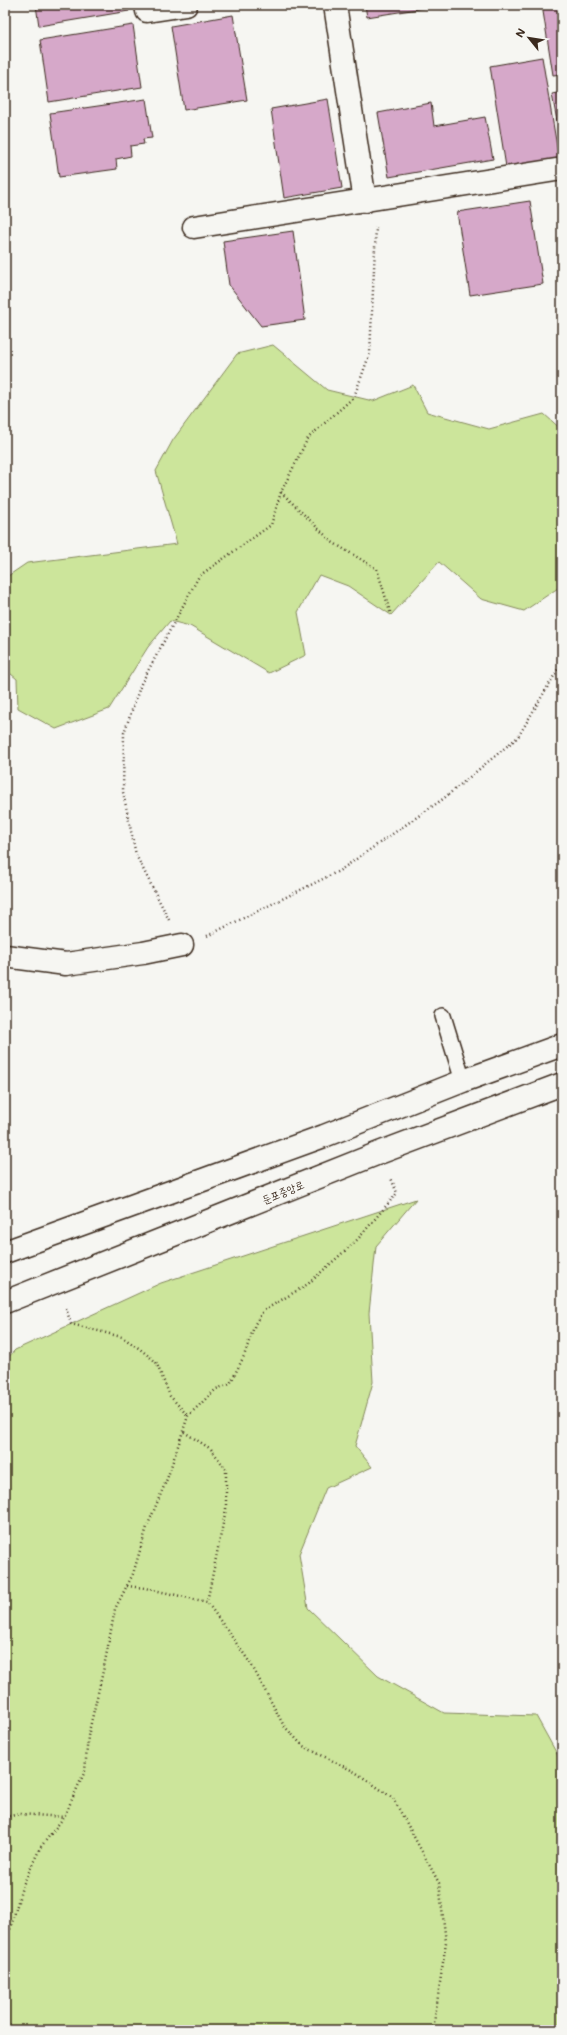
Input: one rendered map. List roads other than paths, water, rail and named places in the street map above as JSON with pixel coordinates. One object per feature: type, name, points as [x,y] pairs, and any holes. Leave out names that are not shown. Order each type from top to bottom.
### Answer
[{"type":"street","points":[[146,5],[147,11],[186,5]]},
{"type":"street","points":[[335,5],[371,200]]},
{"type":"street","points":[[194,227],[562,169]]},
{"type":"street","points":[[5,956],[66,964],[143,953],[182,945]]},
{"type":"street","points":[[5,1252],[324,1136],[463,1081],[562,1045]]},
{"type":"street","name":"둔포중앙로","points":[[5,1302],[379,1153],[562,1084]]},
{"type":"lane","points":[[443,1016],[463,1081]]}]
